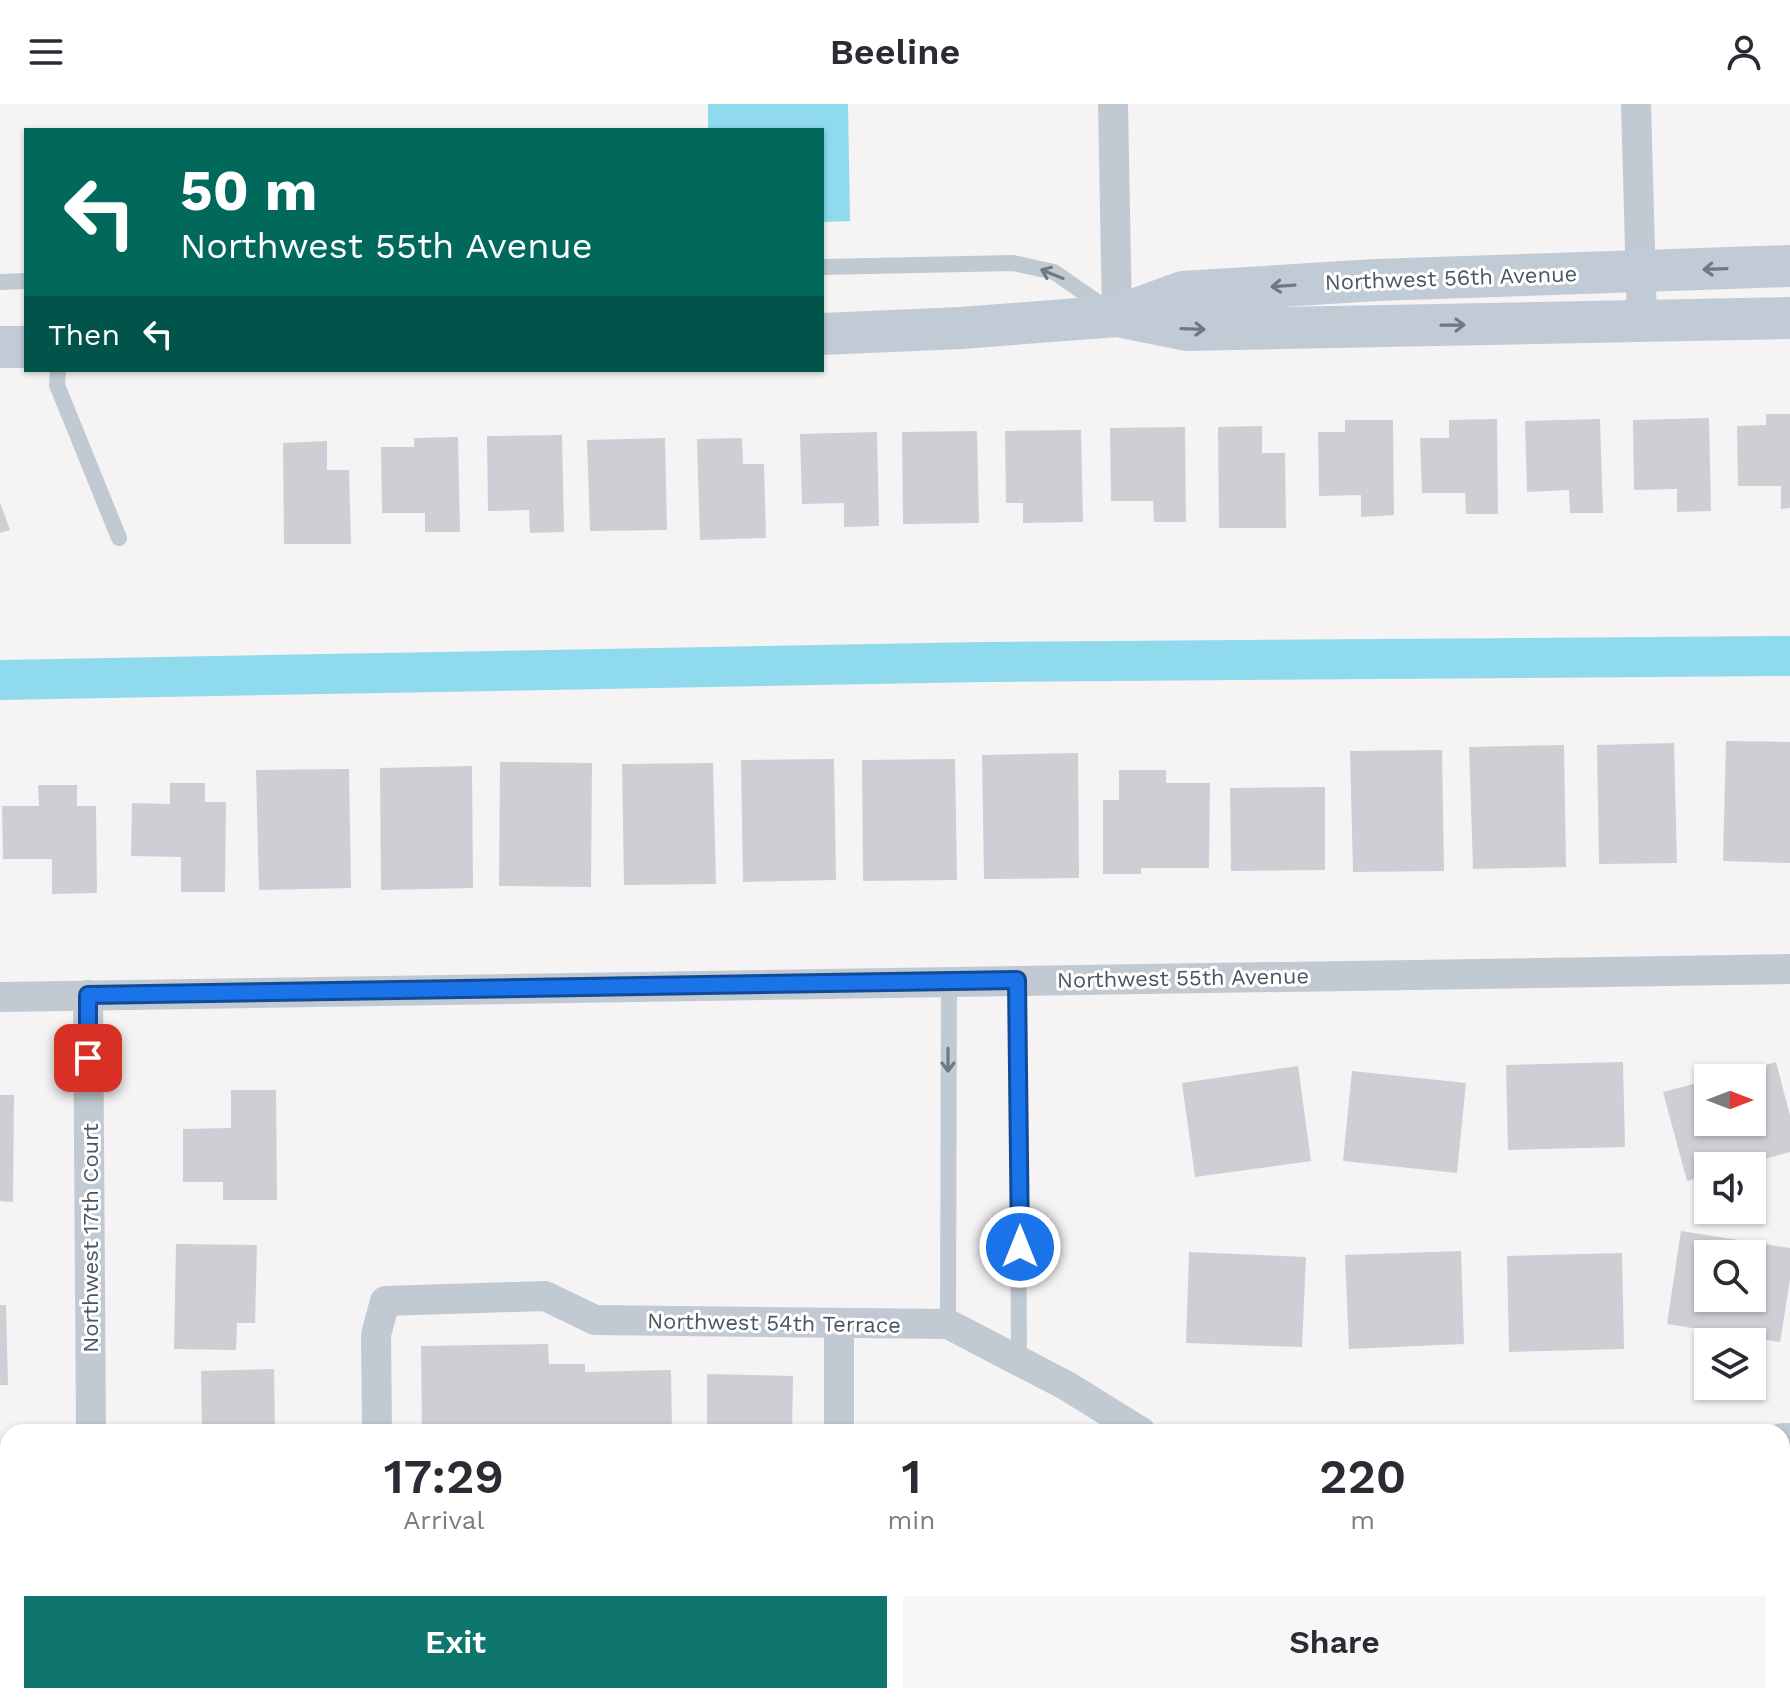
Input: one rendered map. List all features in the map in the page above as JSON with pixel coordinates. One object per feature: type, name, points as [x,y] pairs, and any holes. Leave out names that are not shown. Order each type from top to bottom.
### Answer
[{"type":"street","points":[[1113,104],[1117,316]]},
{"type":"street","points":[[1636,104],[1642,322]]},
{"type":"street","name":"Northwest 56th Avenue","points":[[824,334],[961,328],[1117,316],[1183,292],[1376,280],[1790,266]]},
{"type":"street","name":"Northwest 56th Avenue","points":[[1117,316],[1187,330],[1790,318]]},
{"type":"street","points":[[0,347],[24,347]]},
{"type":"street","name":"Northwest 55th Avenue","points":[[0,997],[1790,969]]},
{"type":"street","name":"Northwest 17th Court","points":[[88,995],[91,1424]]},
{"type":"street","name":"Northwest 54th Terrace","points":[[377,1424],[376,1335],[385,1301],[545,1296],[595,1320],[948,1324],[1019,1361],[1114,1424]]},
{"type":"street","points":[[839,1323],[839,1424]]},
{"type":"lane","points":[[824,267],[1013,263],[1054,272],[1117,316]]},
{"type":"lane","points":[[0,282],[24,281]]},
{"type":"lane","points":[[58,372],[57,385],[119,538]]},
{"type":"lane","points":[[1017,980],[1019,1361]]},
{"type":"lane","points":[[948,1324],[949,982]]},
{"type":"water","points":[[708,104],[848,104],[850,221],[824,222],[824,128],[708,128]]},
{"type":"building","points":[[1766,414],[1790,414],[1790,508],[1781,509],[1781,486],[1738,486],[1737,426],[1766,425]]},
{"type":"building","points":[[1709,418],[1711,511],[1677,512],[1677,489],[1634,490],[1633,420]]},
{"type":"building","points":[[1497,419],[1498,514],[1466,514],[1465,493],[1422,493],[1420,438],[1449,438],[1449,420]]},
{"type":"building","points":[[1600,419],[1603,513],[1570,513],[1569,490],[1527,492],[1525,421]]},
{"type":"building","points":[[1345,420],[1393,420],[1394,515],[1361,517],[1361,495],[1319,496],[1318,432],[1345,432]]},
{"type":"building","points":[[1262,426],[1262,453],[1285,453],[1286,528],[1219,528],[1218,427]]},
{"type":"building","points":[[1185,427],[1186,522],[1154,522],[1153,501],[1111,501],[1110,428]]},
{"type":"building","points":[[1081,430],[1083,522],[1023,523],[1023,503],[1006,503],[1005,431]]},
{"type":"building","points":[[977,431],[979,523],[903,524],[902,432]]},
{"type":"building","points":[[877,432],[879,526],[844,527],[844,503],[802,504],[800,434]]},
{"type":"building","points":[[562,435],[564,532],[530,533],[529,510],[488,511],[487,436]]},
{"type":"building","points":[[458,437],[460,532],[425,532],[425,513],[382,513],[381,447],[414,447],[414,438]]},
{"type":"building","points":[[665,438],[667,530],[590,531],[587,440]]},
{"type":"building","points":[[742,438],[743,464],[764,464],[766,538],[700,540],[697,439]]},
{"type":"building","points":[[327,441],[327,470],[349,470],[351,544],[284,544],[283,443]]},
{"type":"building","points":[[0,502],[10,530],[0,533]]},
{"type":"building","points":[[1726,741],[1790,742],[1790,863],[1723,861]]},
{"type":"building","points":[[1674,743],[1677,863],[1599,864],[1597,745]]},
{"type":"building","points":[[1564,745],[1566,867],[1473,869],[1469,747]]},
{"type":"building","points":[[1442,750],[1444,871],[1353,872],[1350,751]]},
{"type":"building","points":[[1078,753],[1079,878],[984,879],[982,755]]},
{"type":"building","points":[[834,759],[836,880],[743,882],[741,760]]},
{"type":"building","points":[[955,759],[957,880],[863,881],[862,760]]},
{"type":"building","points":[[500,762],[592,763],[591,887],[499,886]]},
{"type":"building","points":[[713,763],[716,884],[624,885],[622,764]]},
{"type":"building","points":[[472,766],[473,888],[381,890],[380,768]]},
{"type":"building","points":[[349,769],[351,888],[259,890],[256,770]]},
{"type":"building","points":[[1119,770],[1166,770],[1166,783],[1210,783],[1209,868],[1141,868],[1141,874],[1103,874],[1103,800],[1119,800]]},
{"type":"building","points":[[170,783],[205,783],[205,802],[226,802],[225,892],[181,892],[181,857],[131,856],[132,803],[170,804]]},
{"type":"building","points":[[38,785],[77,785],[77,806],[96,806],[97,893],[52,894],[52,859],[3,859],[2,806],[39,806]]},
{"type":"building","points":[[1325,787],[1325,870],[1231,871],[1230,788]]},
{"type":"building","points":[[1623,1062],[1625,1147],[1508,1150],[1506,1065]]},
{"type":"building","points":[[1776,1062],[1790,1116],[1790,1152],[1766,1159],[1766,1152],[1694,1152],[1694,1179],[1687,1181],[1663,1092],[1694,1084],[1694,1136],[1766,1136],[1766,1065]]},
{"type":"building","points":[[1298,1066],[1311,1161],[1195,1177],[1182,1083]]},
{"type":"building","points":[[1352,1071],[1466,1083],[1457,1173],[1343,1161]]},
{"type":"building","points":[[231,1090],[276,1090],[277,1200],[223,1200],[223,1182],[183,1182],[183,1129],[231,1128]]},
{"type":"building","points":[[0,1095],[14,1095],[13,1202],[0,1201]]},
{"type":"building","points":[[1681,1231],[1739,1240],[1694,1240],[1694,1312],[1766,1312],[1766,1244],[1790,1248],[1790,1280],[1780,1342],[1766,1340],[1766,1328],[1694,1328],[1667,1324]]},
{"type":"building","points":[[176,1244],[257,1245],[255,1323],[237,1323],[236,1350],[174,1349]]},
{"type":"building","points":[[1461,1251],[1464,1344],[1349,1349],[1345,1255]]},
{"type":"building","points":[[1189,1252],[1306,1257],[1302,1347],[1186,1343]]},
{"type":"building","points":[[1622,1253],[1624,1349],[1509,1352],[1507,1256]]},
{"type":"building","points":[[0,1305],[6,1305],[8,1385],[0,1385]]},
{"type":"building","points":[[548,1344],[549,1364],[585,1364],[585,1372],[671,1370],[672,1424],[422,1424],[421,1346]]},
{"type":"building","points":[[274,1369],[275,1424],[202,1424],[201,1371]]},
{"type":"building","points":[[707,1374],[793,1376],[792,1424],[707,1424]]},
{"type":"waterway","points":[[0,680],[984,662],[1790,656]]},
{"type":"route","points":[[88,1058],[88,995],[1017,980],[1020,1247]]}]
